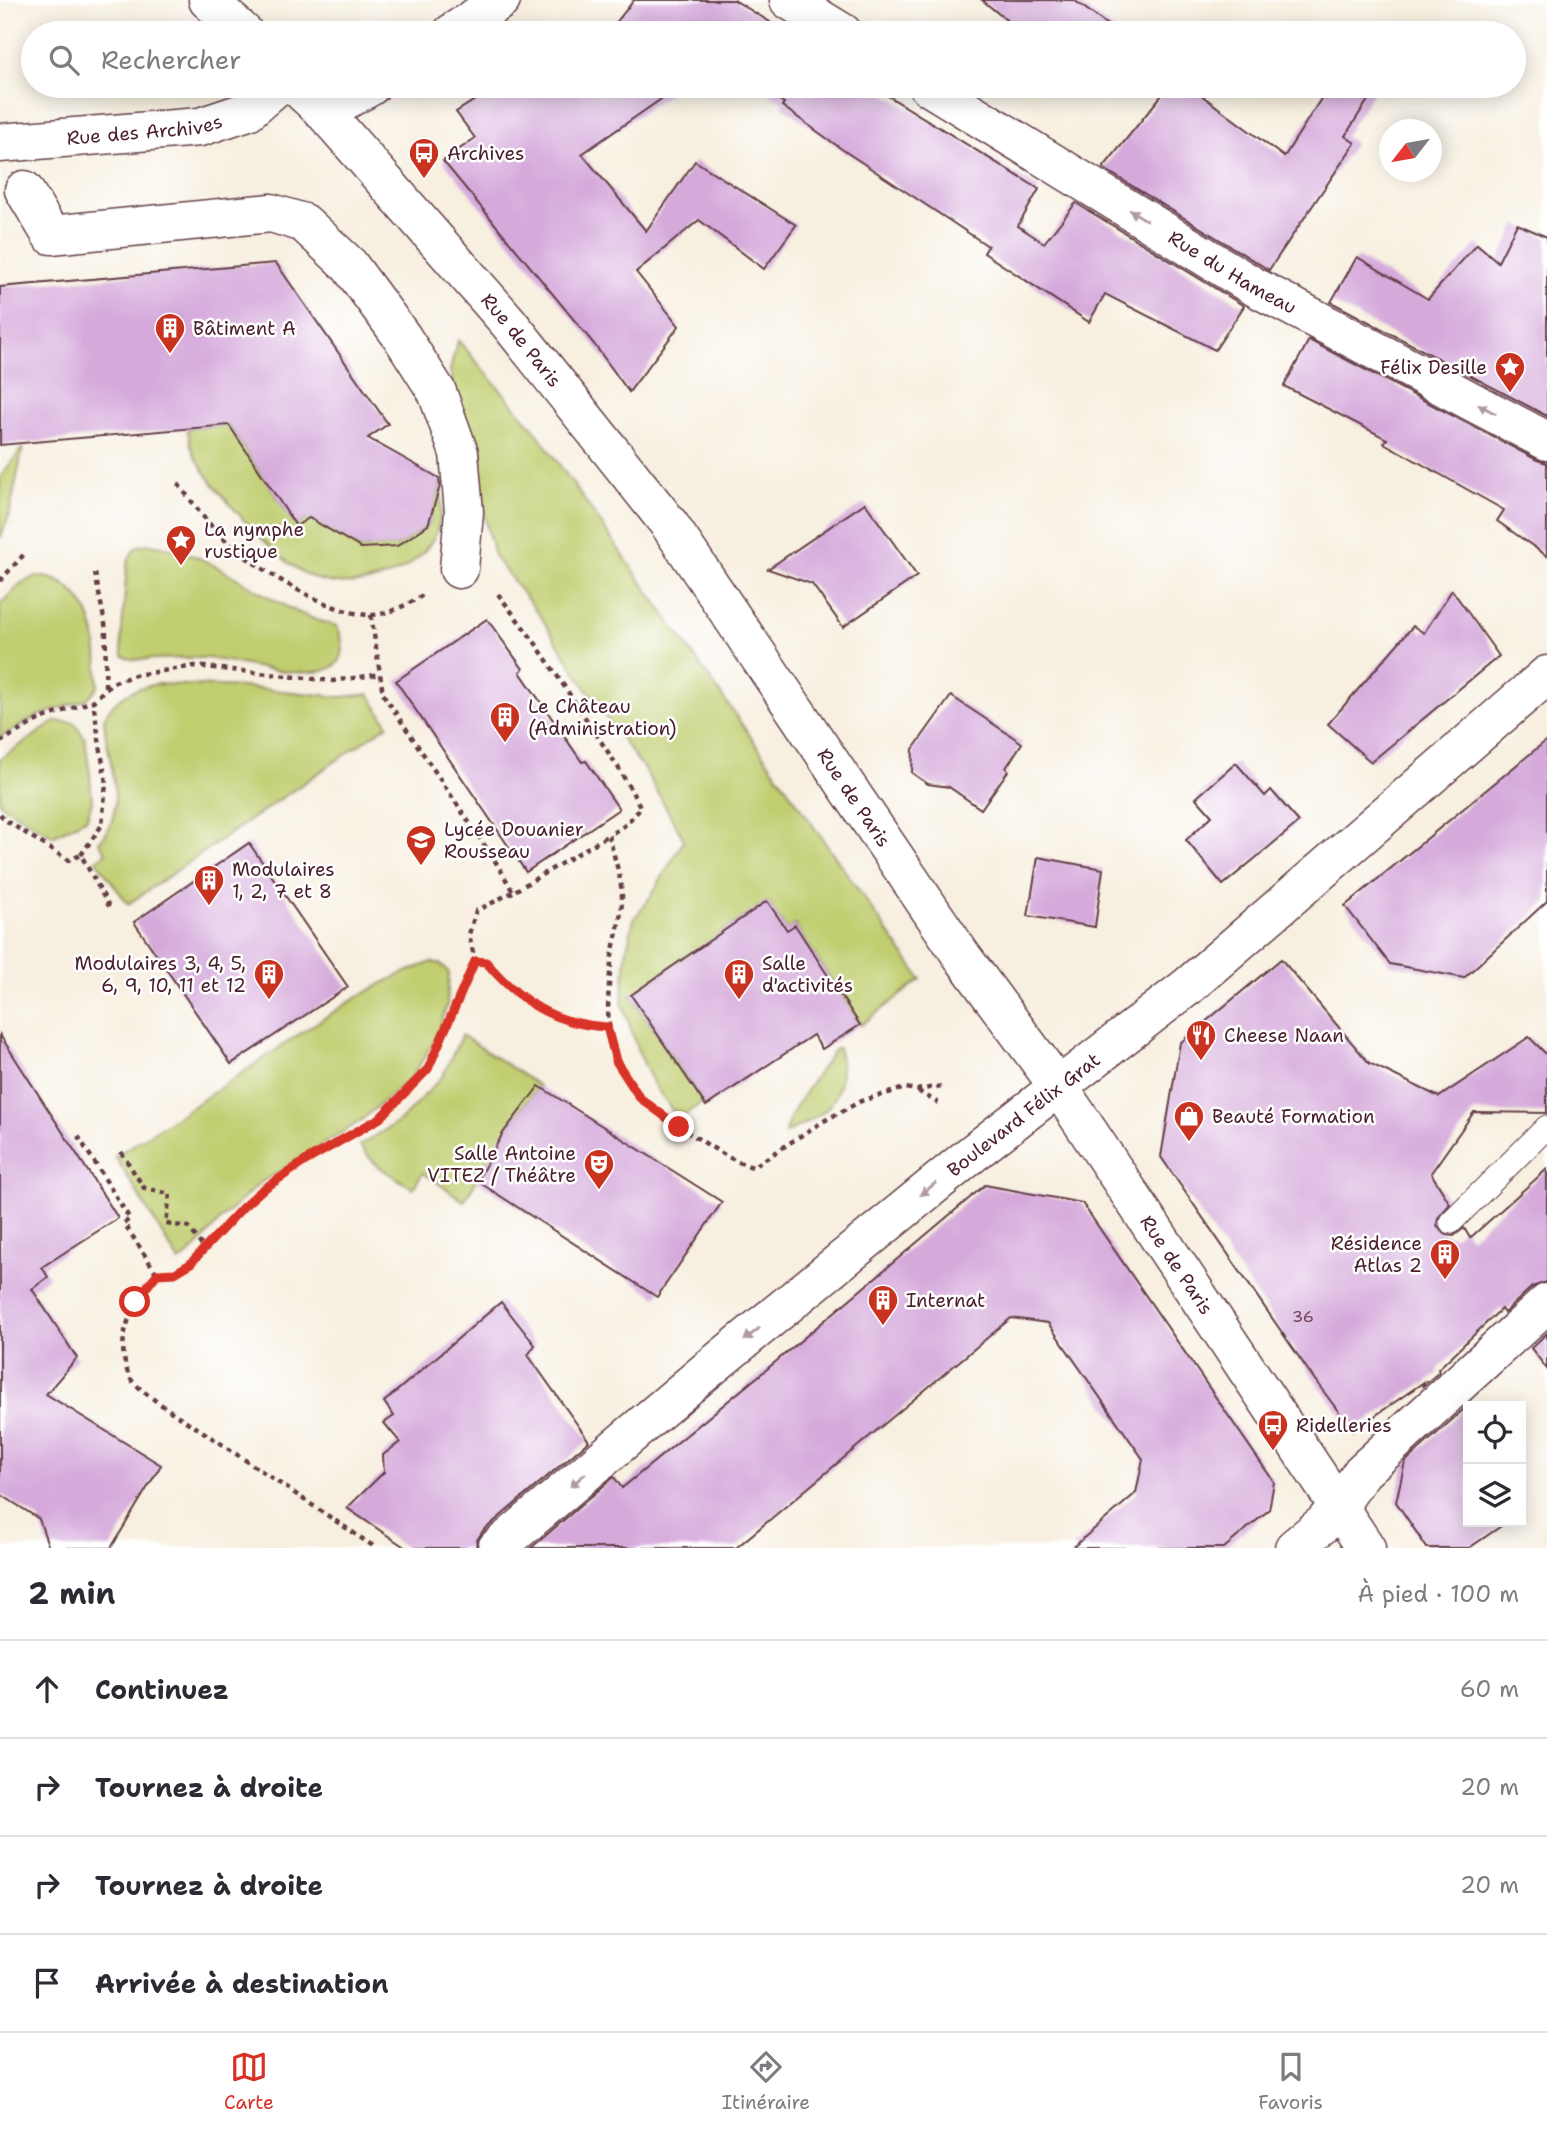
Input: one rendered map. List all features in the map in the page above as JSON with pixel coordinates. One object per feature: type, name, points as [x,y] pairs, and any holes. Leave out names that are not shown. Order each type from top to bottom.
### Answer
[{"type":"main road","points":[[208,0],[231,21]]},
{"type":"main road","points":[[470,21],[501,0]]},
{"type":"main road","points":[[789,0],[823,21]]},
{"type":"main road","name":"Rue des Archives","points":[[0,143],[200,127],[248,111],[263,98]]},
{"type":"main road","name":"Rue de Paris","points":[[308,98],[508,323],[669,524],[961,955],[1058,1086],[1366,1548]]},
{"type":"main road","points":[[324,113],[350,98]]},
{"type":"main road","name":"Rue du Hameau","points":[[948,98],[1253,286],[1547,441]]},
{"type":"main road","points":[[24,190],[51,235],[271,213],[304,223],[349,265],[437,392],[459,453],[464,512],[459,569]]},
{"type":"main road","name":"Boulevard Félix Grat","points":[[497,1548],[705,1372],[961,1162],[1187,987],[1547,675]]},
{"type":"main road","points":[[1294,1548],[1323,1524],[1362,1472],[1547,1303]]},
{"type":"lane","points":[[1451,1222],[1547,1127]]},
{"type":"path","points":[[178,484],[220,535],[284,581],[340,609],[371,615],[409,604],[459,569],[478,573],[500,596],[536,644],[618,767],[641,808],[624,826],[476,911],[469,934],[475,961],[428,1069],[380,1118],[307,1160],[262,1190],[190,1264],[175,1273],[157,1274],[135,1302],[122,1349],[130,1380],[164,1406],[376,1548]]},
{"type":"path","points":[[0,581],[26,552]]},
{"type":"path","points":[[95,573],[106,629],[105,691]]},
{"type":"path","points":[[371,615],[383,694],[513,892]]},
{"type":"path","points":[[0,742],[40,719],[93,701],[113,683],[135,675],[195,666],[332,681],[380,674]]},
{"type":"path","points":[[0,814],[5,820],[68,860],[82,855],[102,825],[106,783],[93,701]]},
{"type":"path","points":[[609,835],[622,898],[612,958],[607,1027],[616,1061],[640,1098],[679,1127],[741,1164],[753,1167],[822,1122],[861,1101],[905,1088],[917,1090],[942,1086]]},
{"type":"path","points":[[82,855],[111,910]]},
{"type":"path","points":[[475,961],[486,962],[520,998],[548,1014],[588,1026],[607,1027]]},
{"type":"path","points":[[917,1090],[938,1103]]},
{"type":"path","points":[[78,1136],[130,1219],[124,1223],[157,1274]]},
{"type":"path","points":[[121,1152],[144,1188],[170,1194],[166,1224],[189,1227],[204,1250]]},
{"type":"green space","points":[[458,340],[535,430],[921,979],[861,1025],[795,925],[787,930],[767,902],[631,995],[703,1102],[684,1115],[673,1111],[654,1085],[638,1051],[622,1002],[627,948],[634,919],[684,840],[646,772],[596,704],[541,617],[494,556],[450,370]]},
{"type":"green space","points":[[229,425],[296,526],[309,518],[361,548],[397,546],[428,525],[442,479],[440,517],[434,537],[424,552],[411,563],[378,579],[341,583],[323,581],[307,575],[277,553],[242,518],[211,481],[192,449],[187,429]]},
{"type":"green space","points":[[23,447],[9,516],[0,539],[0,477]]},
{"type":"green space","points":[[149,544],[192,555],[291,609],[337,626],[343,650],[336,664],[320,671],[298,672],[207,658],[131,659],[123,656],[121,643],[127,565],[134,550]]},
{"type":"green space","points":[[36,576],[56,580],[81,601],[93,627],[96,642],[98,687],[87,699],[38,716],[0,737],[0,605],[20,584]]},
{"type":"green space","points":[[158,684],[243,687],[341,697],[369,694],[388,725],[128,904],[96,860],[106,853],[99,842],[114,814],[115,799],[104,719],[113,704],[126,694]]},
{"type":"green space","points":[[56,721],[75,723],[85,739],[92,801],[87,818],[53,836],[0,804],[0,759]]},
{"type":"green space","points":[[432,962],[441,964],[449,973],[447,1005],[435,1039],[412,1077],[359,1122],[260,1183],[179,1262],[115,1156],[344,1005],[396,977]]},
{"type":"green space","points":[[462,1035],[539,1086],[507,1128],[464,1201],[423,1173],[413,1188],[377,1165],[360,1145],[400,1121],[442,1077]]},
{"type":"green space","points":[[838,1048],[841,1062],[840,1084],[831,1103],[817,1117],[785,1133],[798,1103]]},
{"type":"building","points":[[634,0],[734,0],[768,21],[617,21]]},
{"type":"building","points":[[982,0],[1074,0],[1102,21],[1007,21]]},
{"type":"building","points":[[478,98],[663,98],[582,154],[646,231],[695,161],[796,225],[764,269],[699,220],[636,272],[679,326],[629,392],[594,344],[443,161],[475,138],[456,112]]},
{"type":"building","points":[[776,98],[891,98],[1039,189],[1018,226],[1044,243],[1076,203],[1244,306],[1215,350],[1105,294],[1089,322],[984,253],[988,246],[843,150],[782,106],[784,103]]},
{"type":"building","points":[[1159,98],[1205,98],[1284,157],[1321,98],[1369,98],[1345,136],[1355,143],[1269,270],[1103,168]]},
{"type":"building","points":[[1517,224],[1547,237],[1547,416],[1331,302],[1357,257],[1428,299],[1477,244],[1498,262]]},
{"type":"building","name":"Bâtiment A","points":[[276,263],[388,424],[368,438],[439,478],[440,486],[428,525],[397,546],[361,548],[309,518],[296,526],[229,425],[0,445],[0,287]]},
{"type":"building","points":[[1309,340],[1547,463],[1547,556],[1497,521],[1504,510],[1384,443],[1387,439],[1284,386]]},
{"type":"building","points":[[865,503],[917,576],[843,627],[812,584],[768,569]]},
{"type":"building","points":[[1452,590],[1499,656],[1371,762],[1328,724],[1413,626],[1424,633]]},
{"type":"building","name":"Le Château (Administration)","points":[[487,619],[523,669],[520,672],[582,762],[586,761],[619,809],[526,872],[396,681]]},
{"type":"building","points":[[951,696],[1022,743],[1006,768],[1008,771],[981,809],[949,787],[928,784],[912,773],[913,749]]},
{"type":"building","points":[[1547,740],[1547,901],[1464,978],[1390,964],[1345,906]]},
{"type":"building","points":[[1236,763],[1265,796],[1271,790],[1299,822],[1223,885],[1186,840],[1212,816],[1196,798]]},
{"type":"building","points":[[249,843],[348,987],[231,1064],[134,922]]},
{"type":"building","points":[[1038,857],[1103,869],[1095,927],[1028,916]]},
{"type":"building","name":"Salle d'activités","points":[[767,901],[787,930],[795,925],[860,1025],[822,1049],[813,1035],[706,1106],[631,995]]},
{"type":"building","points":[[1281,959],[1369,1063],[1439,1097],[1529,1037],[1547,1055],[1547,1113],[1474,1112],[1431,1173],[1450,1204],[1438,1218],[1437,1225],[1447,1235],[1454,1236],[1464,1228],[1470,1238],[1547,1169],[1547,1282],[1532,1287],[1504,1313],[1501,1309],[1422,1387],[1424,1382],[1353,1431],[1161,1157],[1180,1043]]},
{"type":"building","points":[[0,1035],[118,1218],[42,1267],[48,1277],[32,1289],[77,1358],[46,1394],[161,1465],[111,1548],[49,1548],[39,1519],[0,1494]]},
{"type":"building","name":"Salle Antoine VITEZ / Théâtre","points":[[539,1086],[722,1202],[657,1297],[477,1181],[503,1133]]},
{"type":"building","name":"Internat","points":[[985,1185],[1082,1203],[1274,1482],[1269,1510],[1224,1548],[1072,1548],[1136,1493],[1143,1459],[1048,1323],[1011,1318],[736,1548],[531,1548],[614,1477],[622,1488]]},
{"type":"building","points":[[501,1302],[535,1345],[528,1355],[589,1441],[483,1531],[477,1540],[476,1548],[406,1548],[347,1508],[384,1472],[383,1455],[400,1442],[384,1423],[394,1416],[384,1402]]},
{"type":"building","points":[[1547,1333],[1547,1369],[1531,1348]]},
{"type":"building","points":[[1463,1410],[1463,1527],[1500,1527],[1469,1548],[1427,1548],[1396,1502],[1405,1462]]},
{"type":"place","name":"Archives","points":[[424,180]]},
{"type":"place","name":"Bâtiment A","points":[[170,355]]},
{"type":"place","name":"Félix Desille","points":[[1510,394]]},
{"type":"place","name":"La nymphe rustique","points":[[181,567]]},
{"type":"place","name":"Le Château (Administration)","points":[[505,744]]},
{"type":"place","name":"Lycée Douanier Rousseau","points":[[421,867]]},
{"type":"place","name":"Modulaires 1, 2, 7 et 8","points":[[209,907]]},
{"type":"place","name":"Modulaires 3, 4, 5, 6, 9, 10, 11 et 12","points":[[269,1001]]},
{"type":"place","name":"Salle d'activités","points":[[739,1001]]},
{"type":"place","name":"Cheese Naan","points":[[1201,1062]]},
{"type":"place","name":"Beauté Formation","points":[[1189,1143]]},
{"type":"place","name":"Salle Antoine VITEZ / Théâtre","points":[[599,1191]]},
{"type":"place","name":"Résidence Atlas 2","points":[[1445,1281]]},
{"type":"place","name":"Internat","points":[[883,1327]]},
{"type":"place","name":"Ridelleries","points":[[1273,1452]]},
{"type":"route","points":[[135,1302],[157,1274],[175,1273],[190,1264],[262,1190],[307,1160],[380,1118],[428,1069],[475,961],[486,962],[520,998],[548,1014],[573,1023],[607,1027],[616,1061],[640,1098],[679,1127]]}]
